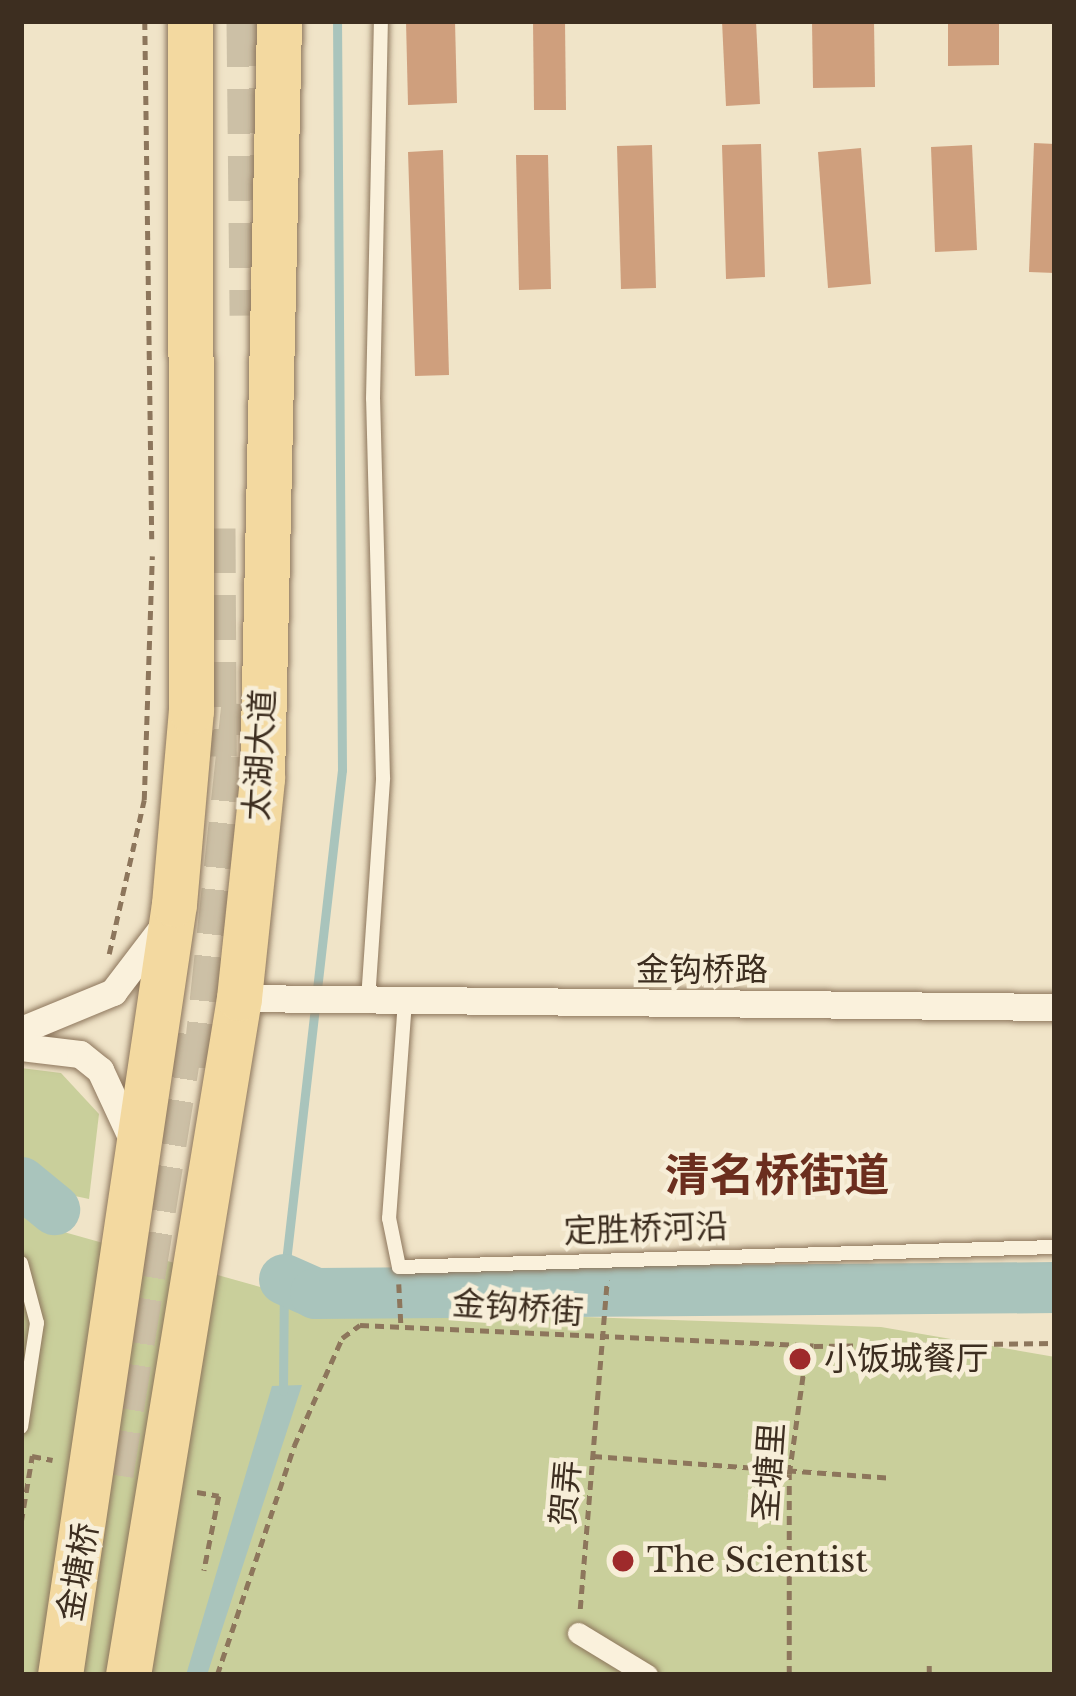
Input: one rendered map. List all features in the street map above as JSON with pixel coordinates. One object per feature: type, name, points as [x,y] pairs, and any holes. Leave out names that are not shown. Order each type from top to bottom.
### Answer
[{"type":"main road","points":[[77,1465],[139,1159],[174,904],[191,711],[190,21]]},
{"type":"main road","name":"太湖大道","points":[[128,1675],[175,1487],[239,998],[262,778],[279,21]]},
{"type":"main road","name":"金塘桥","points":[[60,1675],[77,1465]]},
{"type":"street","points":[[21,1030],[113,992],[174,904]]},
{"type":"street","name":"金钩桥路","points":[[239,998],[1055,1007]]},
{"type":"street","points":[[21,1047],[80,1054],[100,1070],[139,1159]]},
{"type":"street","points":[[578,1633],[647,1675]]},
{"type":"lane","points":[[359,1000],[383,778],[374,399],[381,21]]},
{"type":"lane","points":[[399,1267],[389,1218],[405,1001]]},
{"type":"lane","name":"定胜桥河沿","points":[[399,1267],[607,1255],[1055,1247]]},
{"type":"lane","points":[[21,1263],[37,1322],[21,1427]]},
{"type":"path","points":[[113,992],[108,936],[144,800],[150,706],[145,21]]},
{"type":"path","name":"贺弄","points":[[578,1633],[607,1255]]},
{"type":"path","points":[[399,1267],[401,1324]]},
{"type":"path","name":"金钩桥街","points":[[218,1675],[257,1542],[342,1338],[401,1324],[807,1346],[1055,1343]]},
{"type":"path","name":"圣塘里","points":[[789,1675],[789,1474],[807,1346]]},
{"type":"path","points":[[62,1438],[77,1465]]},
{"type":"path","points":[[21,1522],[32,1456],[77,1465]]},
{"type":"path","points":[[593,1456],[890,1478]]},
{"type":"path","points":[[175,1487],[219,1496],[204,1571]]},
{"type":"path","points":[[929,1662],[929,1675]]},
{"type":"green space","points":[[21,1068],[61,1073],[99,1114],[89,1199],[56,1192],[21,1155]]},
{"type":"green space","points":[[21,1206],[46,1227],[339,1309],[881,1327],[1055,1357],[1055,1675],[21,1675]]},
{"type":"water","points":[[302,1385],[207,1675],[186,1675],[272,1386]]},
{"type":"building","points":[[406,21],[455,21],[457,103],[408,105]]},
{"type":"building","points":[[533,21],[565,21],[566,110],[534,110]]},
{"type":"building","points":[[722,21],[756,21],[760,104],[726,106]]},
{"type":"building","points":[[812,21],[874,21],[875,87],[813,88]]},
{"type":"building","points":[[948,21],[999,21],[999,65],[948,66]]},
{"type":"building","points":[[1034,143],[1055,144],[1055,273],[1029,272]]},
{"type":"building","points":[[761,144],[765,277],[726,279],[722,145]]},
{"type":"building","points":[[652,145],[656,288],[621,289],[617,146]]},
{"type":"building","points":[[972,145],[977,250],[935,252],[931,147]]},
{"type":"building","points":[[861,148],[871,284],[828,288],[818,152]]},
{"type":"building","points":[[443,150],[449,375],[415,376],[408,152]]},
{"type":"building","points":[[516,155],[548,155],[551,289],[519,290]]},
{"type":"waterway","points":[[283,1391],[284,1279],[342,770],[337,21]]},
{"type":"waterway","points":[[21,1182],[54,1209]]},
{"type":"waterway","points":[[284,1279],[315,1293],[1055,1287]]},
{"type":"tunnel","points":[[249,21],[252,315]]},
{"type":"tunnel","points":[[213,528],[214,756]]},
{"type":"tunnel","points":[[205,1068],[244,704]]},
{"type":"tunnel","points":[[111,1474],[184,1018]]},
{"type":"place","name":"小饭城餐厅","points":[[800,1359]]},
{"type":"place","name":"The Scientist","points":[[623,1561]]},
{"type":"district","name":"清名桥街道","points":[[777,1176]]}]
